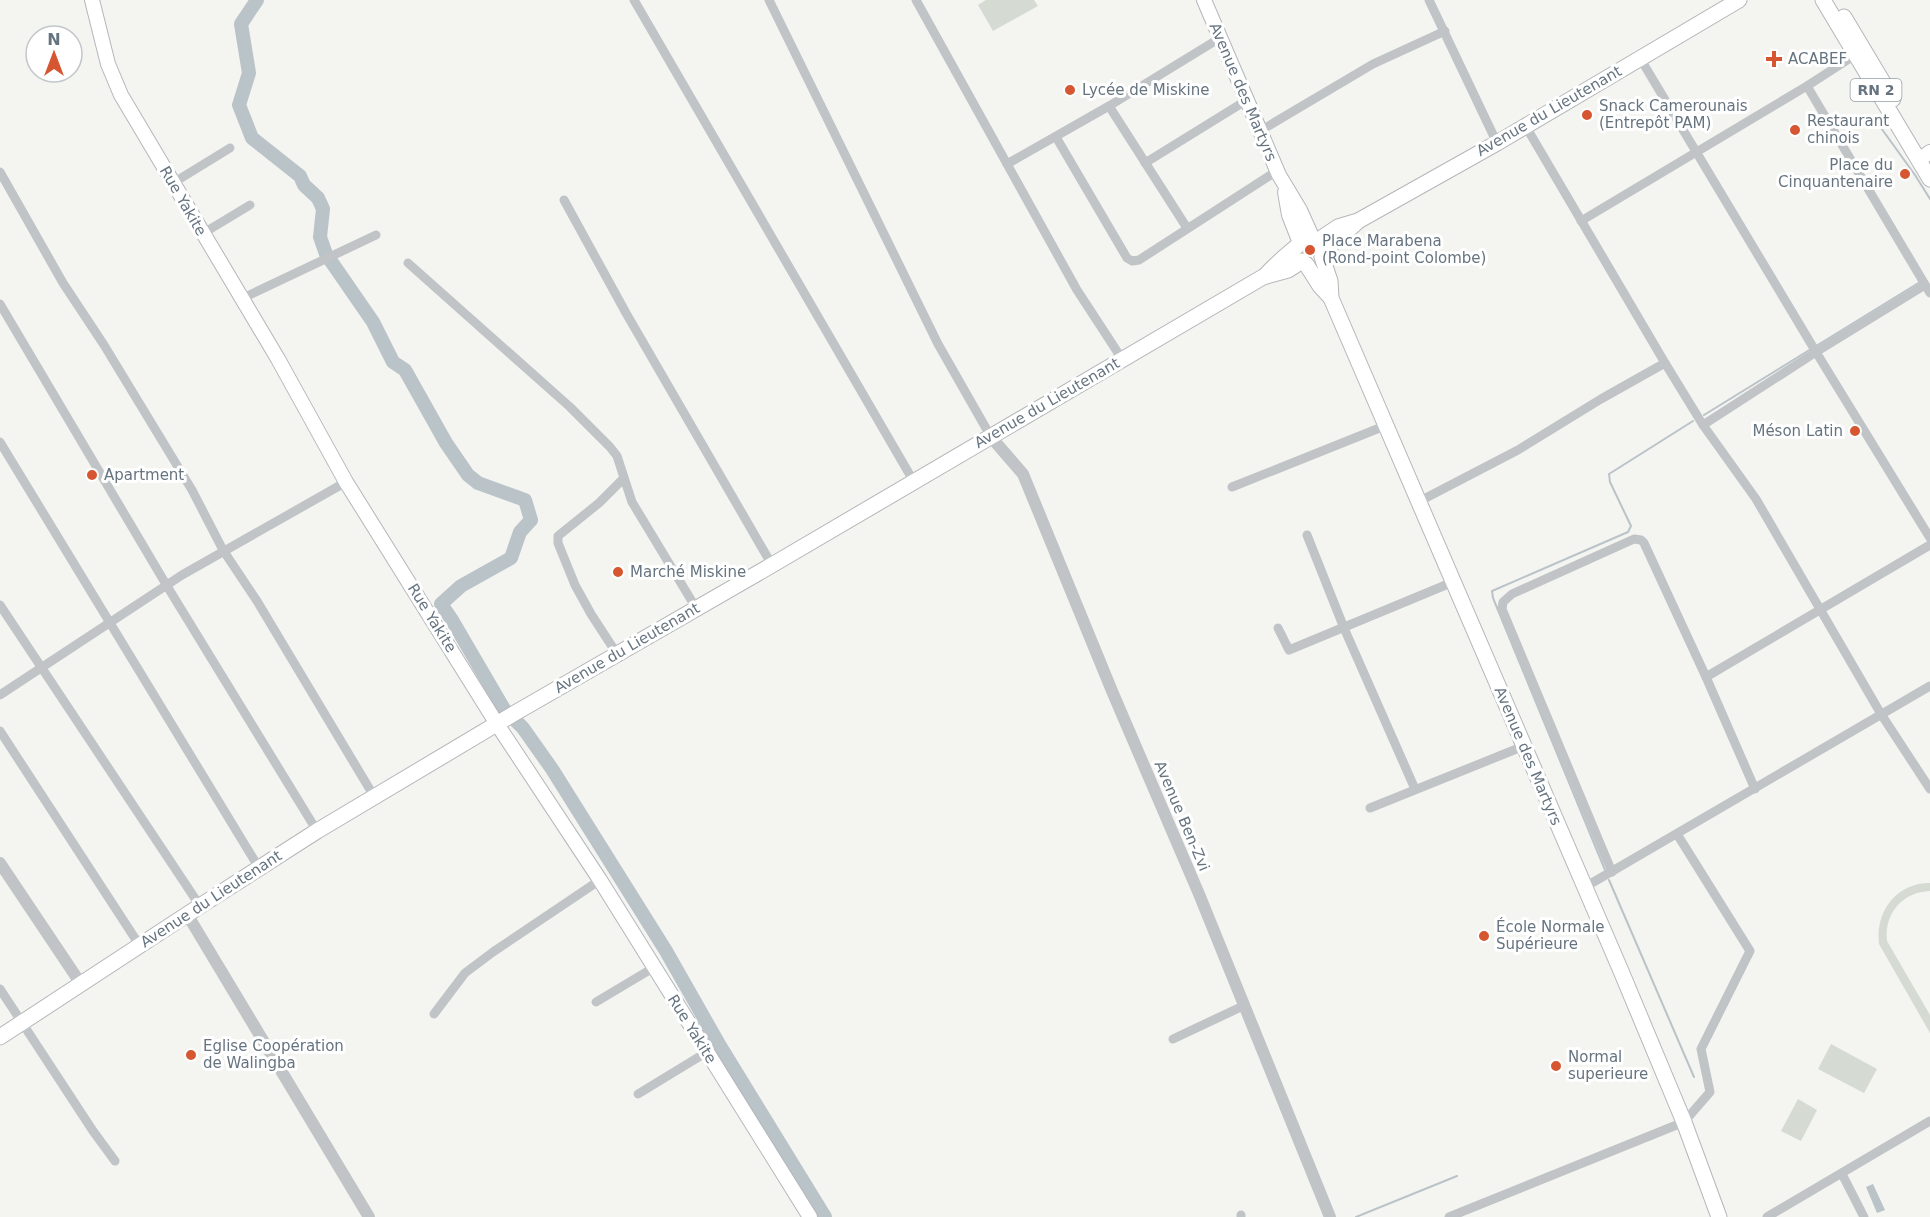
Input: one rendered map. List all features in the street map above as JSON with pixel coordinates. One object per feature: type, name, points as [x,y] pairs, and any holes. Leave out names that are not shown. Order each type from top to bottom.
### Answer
[{"type":"main road","name":"Rue Yakite","points":[[92,0],[108,64],[121,95],[278,360],[346,482],[505,719],[653,968],[810,1217]]},
{"type":"main road","name":"Avenue des Martyrs","points":[[1204,0],[1280,178],[1300,210],[1320,286],[1331,298],[1387,425],[1684,1122],[1719,1217]]},
{"type":"main road","name":"Avenue du Lieutenant","points":[[0,1037],[317,831],[1265,276],[1280,258],[1310,251],[1338,227],[1358,221],[1497,143],[1739,0]]},
{"type":"main road","name":"RN 2","points":[[1823,0],[1855,55],[1926,157]]},
{"type":"main road","name":"RN 2","points":[[1833,0],[1926,157],[1930,179]]},
{"type":"street","points":[[634,0],[914,482]]},
{"type":"street","points":[[769,0],[938,344],[991,436]]},
{"type":"street","points":[[916,0],[1077,290],[1122,359]]},
{"type":"street","points":[[1429,0],[1497,143]]},
{"type":"street","points":[[1260,131],[1372,64],[1445,32]]},
{"type":"street","points":[[1007,164],[1109,106],[1220,38]]},
{"type":"street","points":[[1581,221],[1855,55]]},
{"type":"street","points":[[1640,58],[1695,153],[1930,538]]},
{"type":"street","points":[[1703,425],[1816,352],[1928,289],[1807,86]]},
{"type":"street","points":[[1145,163],[1247,100]]},
{"type":"street","points":[[1109,106],[1187,228]]},
{"type":"street","points":[[1525,125],[1665,363],[1703,425],[1756,499],[1881,714],[1930,789]]},
{"type":"street","points":[[1056,137],[1127,258],[1132,261],[1139,260],[1187,228],[1280,178]]},
{"type":"street","points":[[173,183],[230,148]]},
{"type":"street","points":[[0,172],[63,283],[104,345],[192,490],[223,550],[257,601],[375,798]]},
{"type":"street","points":[[564,200],[626,313],[772,565]]},
{"type":"street","points":[[202,234],[250,206]]},
{"type":"street","points":[[241,299],[376,235]]},
{"type":"street","points":[[408,263],[570,407],[610,447],[617,456],[632,502],[696,608]]},
{"type":"street","points":[[0,304],[317,831]]},
{"type":"street","points":[[1418,502],[1518,450],[1665,363]]},
{"type":"street","points":[[1232,487],[1387,425]]},
{"type":"street","name":"Avenue Ben-Zvi","points":[[991,436],[1023,474],[1199,894],[1330,1217]]},
{"type":"street","points":[[0,442],[259,868]]},
{"type":"street","points":[[617,654],[575,585],[558,543],[558,536],[599,503],[624,478]]},
{"type":"street","points":[[0,695],[223,550],[346,482]]},
{"type":"street","points":[[1307,535],[1344,628],[1415,789]]},
{"type":"street","points":[[1612,872],[1502,609],[1503,602],[1512,594],[1634,539],[1641,540],[1706,677],[1755,789]]},
{"type":"street","points":[[1706,677],[1930,545]]},
{"type":"street","points":[[1278,628],[1289,650],[1452,582]]},
{"type":"street","points":[[0,605],[194,910],[369,1217]]},
{"type":"street","points":[[1585,887],[1930,686]]},
{"type":"street","points":[[0,731],[140,946]]},
{"type":"street","points":[[1370,808],[1524,746]]},
{"type":"street","points":[[1449,1217],[1684,1122],[1710,1092],[1701,1049],[1750,951],[1677,834]]},
{"type":"street","points":[[0,863],[81,984]]},
{"type":"street","points":[[434,1014],[465,973],[600,880]]},
{"type":"street","points":[[596,1002],[653,968]]},
{"type":"street","points":[[0,989],[115,1161]]},
{"type":"street","points":[[1173,1039],[1243,1006]]},
{"type":"street","points":[[639,1094],[707,1052]]},
{"type":"street","points":[[1767,1217],[1930,1121]]},
{"type":"street","points":[[1842,1174],[1864,1217]]},
{"type":"shaded area","points":[[986,0],[1034,0],[1038,6],[993,31],[978,5]]},
{"type":"shaded area","points":[[1930,883],[1930,891],[1911,895],[1897,906],[1889,922],[1887,941],[1930,1015],[1930,1033],[1879,944],[1879,932],[1884,911],[1898,894],[1918,884]]},
{"type":"shaded area","points":[[1831,1044],[1877,1069],[1864,1093],[1818,1069]]},
{"type":"shaded area","points":[[1798,1099],[1817,1110],[1801,1141],[1781,1131]]},
{"type":"shaded area","points":[[1873,1184],[1885,1210],[1877,1213],[1866,1187]]},
{"type":"waterway","points":[[257,0],[241,24],[249,73],[239,105],[252,138],[300,176],[304,185],[318,198],[323,209],[320,237],[326,254],[373,322],[393,362],[405,370],[446,443],[468,475],[478,483],[525,500],[531,520],[520,532],[511,558],[461,586],[441,604],[504,709],[523,728],[552,769],[666,951],[720,1046],[825,1217]]},
{"type":"waterway","points":[[1876,121],[1930,199]]},
{"type":"waterway","points":[[1816,346],[1920,282]]},
{"type":"waterway","points":[[1704,415],[1811,349]]},
{"type":"waterway","points":[[1605,870],[1492,591],[1628,532],[1631,526],[1610,482],[1609,474],[1693,421]]},
{"type":"waterway","points":[[1609,880],[1694,1077]]},
{"type":"waterway","points":[[1356,1217],[1457,1176]]},
{"type":"place","name":"ACABEF","points":[[1774,59]]},
{"type":"place","name":"Lycée de Miskine","points":[[1070,90]]},
{"type":"place","name":"Snack Camerounais (Entrepôt PAM)","points":[[1587,115]]},
{"type":"place","name":"Restaurant chinois","points":[[1795,130]]},
{"type":"place","name":"Place du Cinquantenaire","points":[[1905,174]]},
{"type":"place","name":"Place Marabena (Rond-point Colombe)","points":[[1310,250]]},
{"type":"place","name":"Méson Latin","points":[[1855,431]]},
{"type":"place","name":"Apartment","points":[[92,475]]},
{"type":"place","name":"Marché Miskine","points":[[618,572]]},
{"type":"place","name":"École Normale Supérieure","points":[[1484,936]]},
{"type":"place","name":"Eglise Coopération de Walingba","points":[[191,1055]]},
{"type":"place","name":"Normal superieure","points":[[1556,1066]]}]
